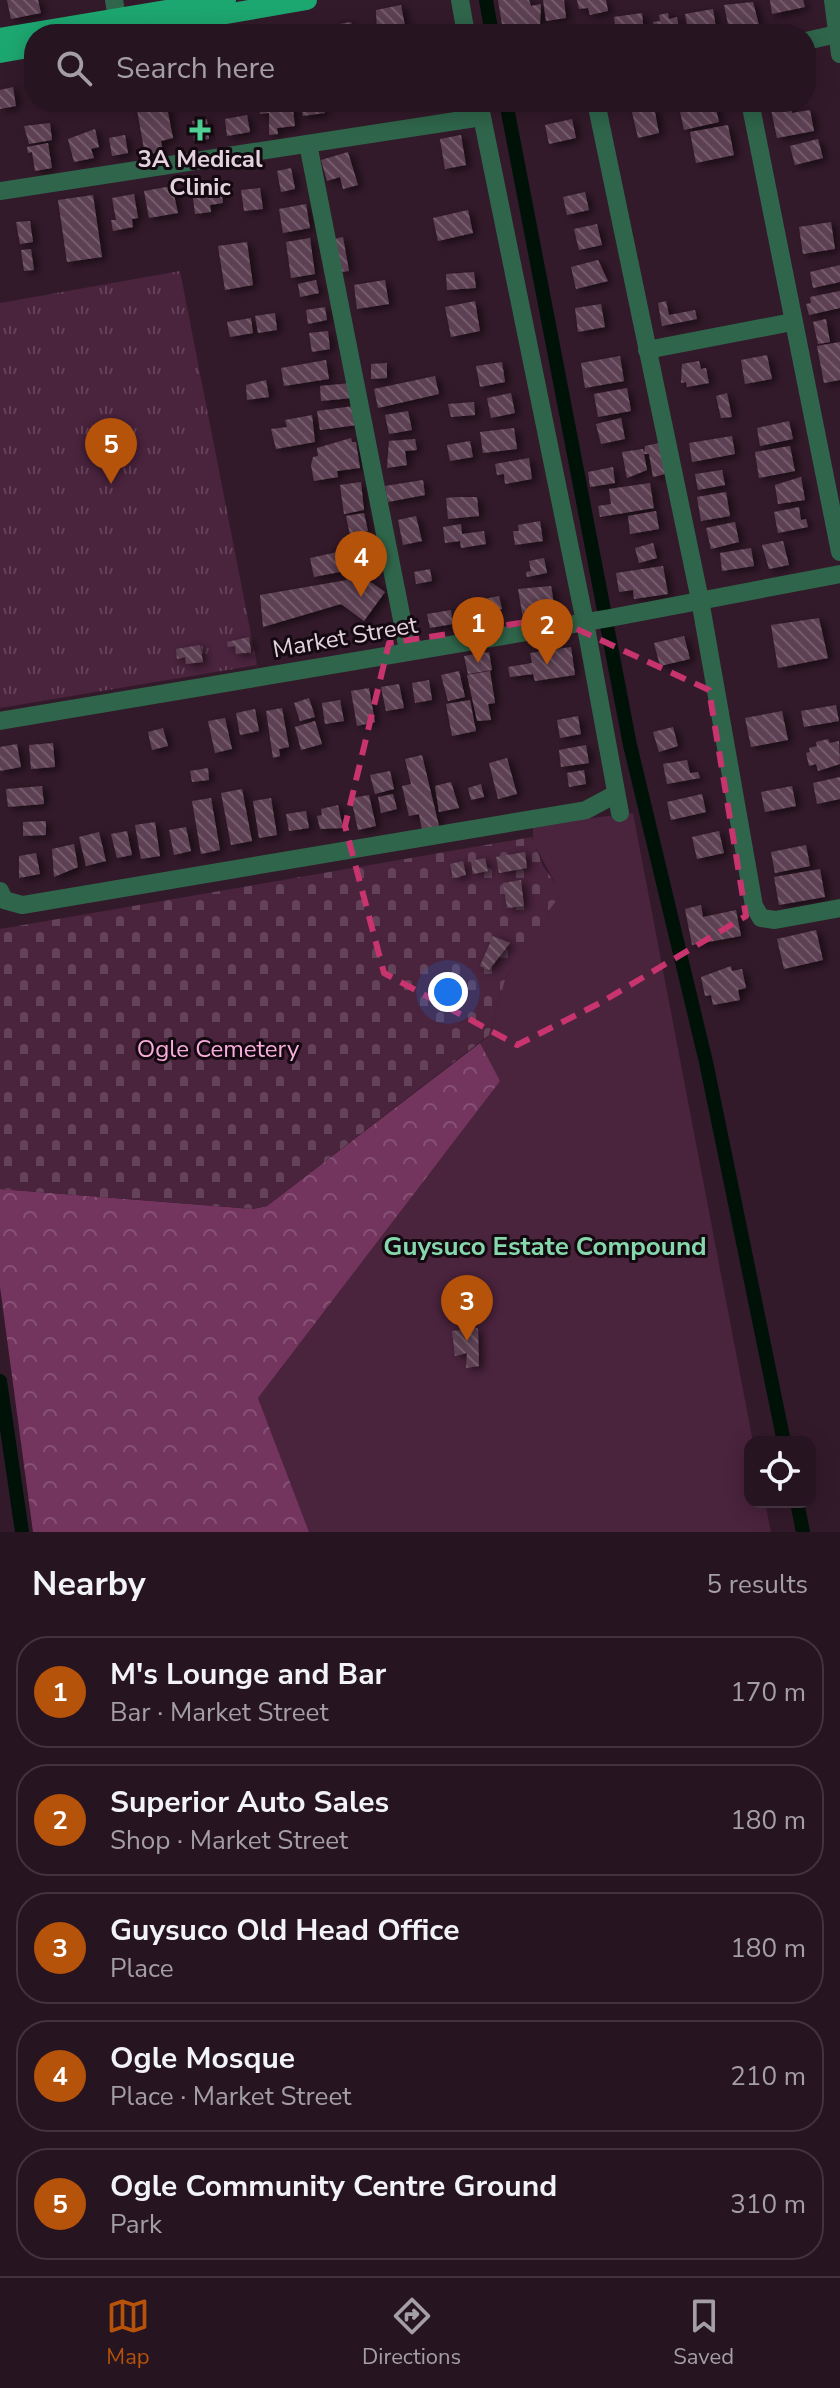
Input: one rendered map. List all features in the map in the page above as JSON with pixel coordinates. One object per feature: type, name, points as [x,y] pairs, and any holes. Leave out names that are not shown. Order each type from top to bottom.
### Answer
[{"type":"main road","points":[[76,24],[226,0]]},
{"type":"main road","points":[[114,17],[307,0]]},
{"type":"main road","points":[[0,38],[24,34]]},
{"type":"main road","points":[[0,53],[24,49]]},
{"type":"street","points":[[460,0],[464,24]]},
{"type":"street","points":[[833,0],[840,54]]},
{"type":"street","points":[[816,39],[837,34]]},
{"type":"street","points":[[0,191],[308,144],[470,112]]},
{"type":"street","points":[[0,891],[4,900],[22,905],[617,804],[596,620],[480,112]]},
{"type":"street","points":[[598,112],[700,600],[757,913],[761,918],[775,920],[840,908]]},
{"type":"street","points":[[752,112],[840,552]]},
{"type":"street","points":[[308,144],[408,650]]},
{"type":"street","points":[[647,350],[792,322]]},
{"type":"street","name":"Market Street","points":[[0,721],[596,620],[840,574]]},
{"type":"highlighted area","points":[[553,618],[709,690],[746,916],[600,1003],[517,1045],[384,973],[345,826],[389,643]]},
{"type":"green space","points":[[180,271],[257,665],[0,708],[0,303]]},
{"type":"green space","points":[[633,813],[752,1436],[744,1436],[744,1508],[766,1508],[771,1532],[309,1532],[258,1398],[499,1081],[480,1043],[489,1035],[506,977],[538,940],[550,909],[561,894],[533,842],[533,825]]},
{"type":"green space","name":"Ogle Cemetery","points":[[532,837],[543,866],[562,893],[550,909],[538,941],[506,977],[489,1035],[267,1206],[253,1209],[0,1189],[0,929]]},
{"type":"green space","points":[[480,1043],[500,1081],[258,1398],[309,1532],[33,1532],[0,1287],[0,1189],[253,1209],[267,1206]]},
{"type":"building","points":[[7,0],[38,0],[41,13],[11,19]]},
{"type":"building","points":[[498,0],[529,0],[531,6],[541,4],[540,24],[502,24]]},
{"type":"building","points":[[543,0],[564,0],[566,18],[546,21]]},
{"type":"building","points":[[577,0],[606,0],[608,11],[590,15],[588,8],[579,9]]},
{"type":"building","points":[[770,0],[803,0],[805,7],[772,14]]},
{"type":"building","points":[[753,2],[759,24],[728,24],[724,5]]},
{"type":"building","points":[[401,5],[405,24],[377,24],[376,10]]},
{"type":"building","points":[[713,9],[715,24],[687,24],[685,14]]},
{"type":"building","points":[[642,13],[643,24],[615,24],[614,17]]},
{"type":"building","points":[[668,13],[669,19],[677,17],[678,24],[653,24],[660,21],[659,15]]},
{"type":"building","points":[[13,87],[16,106],[0,109],[0,90]]},
{"type":"building","points":[[137,112],[168,112],[173,138],[161,141],[163,151],[145,155]]},
{"type":"building","points":[[260,112],[293,112],[295,126],[277,128],[278,134],[269,135],[269,113]]},
{"type":"building","points":[[302,112],[325,113],[303,116]]},
{"type":"building","points":[[632,112],[655,112],[659,133],[638,138]]},
{"type":"building","points":[[680,112],[717,112],[719,122],[684,130]]},
{"type":"building","points":[[771,112],[810,112],[814,131],[777,138]]},
{"type":"building","points":[[247,115],[250,132],[227,136],[225,119]]},
{"type":"building","name":"3A Medical Clinic","points":[[207,119],[209,139],[194,141],[192,121]]},
{"type":"building","points":[[572,119],[576,138],[549,144],[545,125]]},
{"type":"building","points":[[50,123],[52,140],[29,144],[24,126]]},
{"type":"building","points":[[728,125],[734,155],[696,163],[690,132]]},
{"type":"building","points":[[95,129],[99,147],[91,149],[94,158],[74,162],[68,139]]},
{"type":"building","points":[[125,135],[128,153],[112,156],[109,138]]},
{"type":"building","points":[[461,135],[466,165],[445,169],[440,139]]},
{"type":"building","points":[[818,139],[823,158],[795,165],[790,146]]},
{"type":"building","points":[[48,143],[52,168],[35,171],[32,152],[28,153],[27,147]]},
{"type":"building","points":[[348,152],[358,185],[343,189],[340,177],[327,181],[321,160]]},
{"type":"building","points":[[291,168],[295,189],[281,192],[277,171]]},
{"type":"building","points":[[172,186],[178,213],[149,218],[144,191]]},
{"type":"building","points":[[208,188],[209,191],[221,189],[223,203],[210,205],[211,212],[195,214],[192,190]]},
{"type":"building","points":[[260,188],[263,209],[244,211],[241,190]]},
{"type":"building","points":[[585,192],[589,210],[567,215],[563,197]]},
{"type":"building","points":[[134,194],[138,218],[132,219],[133,227],[113,231],[111,220],[116,220],[112,198]]},
{"type":"building","points":[[93,195],[102,257],[67,262],[58,200]]},
{"type":"building","points":[[306,204],[310,228],[283,233],[279,209]]},
{"type":"building","points":[[468,210],[473,233],[438,241],[433,218]]},
{"type":"building","points":[[30,221],[33,242],[20,244],[16,222]]},
{"type":"building","points":[[831,222],[835,249],[803,254],[799,227]]},
{"type":"building","points":[[597,224],[602,245],[579,250],[574,229]]},
{"type":"building","points":[[343,237],[349,271],[340,272],[334,239]]},
{"type":"building","points":[[310,238],[315,274],[291,278],[286,242]]},
{"type":"building","points":[[247,242],[253,285],[225,290],[218,246]]},
{"type":"building","points":[[31,249],[34,270],[24,271],[21,250]]},
{"type":"building","points":[[598,260],[608,281],[576,289],[571,267]]},
{"type":"building","points":[[840,265],[840,282],[813,288],[810,272]]},
{"type":"building","points":[[474,272],[476,288],[447,290],[446,274]]},
{"type":"building","points":[[316,280],[319,293],[300,297],[298,284]]},
{"type":"building","points":[[385,280],[389,304],[357,309],[354,285]]},
{"type":"building","points":[[840,291],[840,308],[809,315],[806,304],[811,303],[810,297]]},
{"type":"building","points":[[475,301],[480,331],[451,337],[445,307]]},
{"type":"building","points":[[666,301],[669,315],[695,310],[697,319],[662,326],[658,303]]},
{"type":"building","points":[[601,304],[605,327],[578,332],[575,308]]},
{"type":"building","points":[[325,307],[327,320],[308,324],[306,310]]},
{"type":"building","points":[[275,313],[277,330],[258,333],[255,316]]},
{"type":"building","points":[[251,318],[253,333],[230,337],[227,322]]},
{"type":"building","points":[[826,319],[830,342],[818,344],[813,322]]},
{"type":"building","points":[[328,331],[330,349],[312,352],[309,333]]},
{"type":"building","points":[[840,342],[840,380],[824,383],[817,346]]},
{"type":"building","points":[[767,355],[772,379],[745,384],[741,360]]},
{"type":"building","points":[[620,356],[624,381],[585,388],[581,363]]},
{"type":"building","points":[[326,360],[329,379],[284,386],[281,368]]},
{"type":"building","points":[[699,361],[701,369],[706,368],[709,383],[687,387],[686,382],[681,383],[682,364]]},
{"type":"building","points":[[502,362],[505,382],[480,387],[476,366]]},
{"type":"building","points":[[387,363],[387,378],[371,379],[371,364]]},
{"type":"building","points":[[435,376],[439,394],[378,408],[374,389]]},
{"type":"building","points":[[266,380],[269,397],[247,400],[246,385]]},
{"type":"building","points":[[351,383],[353,398],[321,401],[320,386]]},
{"type":"building","points":[[627,388],[631,411],[598,417],[594,394]]},
{"type":"building","points":[[511,393],[515,413],[491,418],[487,398]]},
{"type":"building","points":[[727,393],[732,417],[721,418],[716,396]]},
{"type":"building","points":[[474,402],[475,415],[451,417],[448,404]]},
{"type":"building","points":[[354,406],[357,425],[320,430],[317,411]]},
{"type":"building","points":[[408,411],[412,430],[389,434],[385,415]]},
{"type":"building","points":[[312,415],[315,442],[276,449],[271,429],[287,427],[285,420]]},
{"type":"building","points":[[621,418],[625,439],[601,444],[596,424]]},
{"type":"building","points":[[789,421],[793,439],[760,446],[757,428]]},
{"type":"building","points":[[514,428],[517,449],[483,453],[480,432]]},
{"type":"building","points":[[732,436],[735,454],[692,462],[689,443]]},
{"type":"building","points":[[351,438],[352,442],[356,442],[360,468],[337,471],[338,477],[314,481],[311,465],[313,457],[318,456],[317,448]]},
{"type":"building","points":[[415,439],[417,450],[405,451],[407,465],[387,468],[389,441]]},
{"type":"building","points":[[470,441],[473,457],[450,461],[447,445]]},
{"type":"building","points":[[659,443],[665,474],[653,477],[649,454],[644,454],[645,446]]},
{"type":"building","points":[[790,446],[795,471],[759,478],[755,452]]},
{"type":"building","points":[[643,449],[647,470],[627,478],[622,452]]},
{"type":"building","points":[[529,458],[532,479],[505,484],[504,474],[497,475],[495,464]]},
{"type":"building","points":[[613,467],[615,483],[590,487],[588,472]]},
{"type":"building","points":[[722,470],[725,485],[698,490],[695,474]]},
{"type":"building","points":[[801,477],[805,500],[778,504],[775,485]]},
{"type":"building","points":[[423,480],[425,495],[388,502],[385,486]]},
{"type":"building","points":[[361,482],[364,510],[344,514],[340,485]]},
{"type":"building","points":[[650,483],[654,508],[600,517],[598,506],[611,504],[609,489]]},
{"type":"building","points":[[726,492],[730,516],[701,521],[697,497]]},
{"type":"building","points":[[477,497],[479,516],[448,519],[446,498]]},
{"type":"building","points":[[799,507],[801,520],[806,519],[808,527],[778,533],[774,512]]},
{"type":"building","points":[[656,511],[659,529],[630,534],[628,516]]},
{"type":"building","points":[[364,513],[368,531],[350,535],[346,516]]},
{"type":"building","points":[[416,516],[422,541],[403,545],[398,520]]},
{"type":"building","points":[[540,521],[543,541],[515,545],[513,531],[519,531],[518,525]]},
{"type":"building","points":[[735,522],[739,542],[711,549],[706,528]]},
{"type":"building","points":[[461,524],[462,534],[484,531],[486,544],[461,548],[460,541],[445,543],[443,527]]},
{"type":"building","points":[[783,541],[789,565],[769,569],[762,545]]},
{"type":"building","points":[[653,543],[657,558],[639,563],[635,548]]},
{"type":"building","points":[[365,545],[368,563],[346,566],[344,547]]},
{"type":"building","points":[[751,548],[754,566],[722,571],[720,553]]},
{"type":"building","points":[[338,552],[340,572],[314,577],[310,558]]},
{"type":"building","points":[[544,558],[547,573],[527,577],[526,572],[531,571],[529,561]]},
{"type":"building","points":[[663,566],[668,594],[634,599],[633,590],[619,592],[616,573]]},
{"type":"building","points":[[430,569],[432,581],[416,584],[414,572]]},
{"type":"building","points":[[358,573],[385,592],[364,621],[341,604],[263,627],[260,595],[353,579]]},
{"type":"building","points":[[551,586],[556,615],[523,618],[518,589]]},
{"type":"building","points":[[499,596],[502,609],[486,612],[484,599]]},
{"type":"building","points":[[451,610],[453,624],[430,628],[427,614]]},
{"type":"building","points":[[819,618],[828,658],[778,668],[771,625]]},
{"type":"building","points":[[684,636],[690,659],[660,666],[654,643]]},
{"type":"building","points":[[249,637],[251,652],[236,654],[235,646],[228,647],[227,642]]},
{"type":"building","points":[[200,645],[203,662],[186,664],[185,657],[177,659],[176,649]]},
{"type":"building","points":[[571,647],[575,675],[535,681],[533,674],[510,677],[508,667],[532,663],[530,653]]},
{"type":"building","points":[[489,652],[492,670],[468,674],[464,656]]},
{"type":"building","points":[[459,671],[465,697],[448,701],[441,675]]},
{"type":"building","points":[[490,671],[495,703],[488,704],[491,720],[477,721],[467,675]]},
{"type":"building","points":[[429,680],[432,700],[415,703],[412,683]]},
{"type":"building","points":[[399,684],[404,708],[386,711],[381,687]]},
{"type":"building","points":[[369,688],[375,722],[357,726],[351,691]]},
{"type":"building","points":[[309,698],[315,717],[300,721],[294,703]]},
{"type":"building","points":[[340,700],[344,721],[325,724],[322,703]]},
{"type":"building","points":[[470,700],[476,731],[452,736],[446,704]]},
{"type":"building","points":[[836,705],[839,721],[804,727],[801,711]]},
{"type":"building","points":[[282,708],[289,747],[279,749],[280,756],[273,758],[266,711]]},
{"type":"building","points":[[255,709],[259,731],[240,735],[236,713]]},
{"type":"building","points":[[782,711],[788,740],[751,747],[745,718]]},
{"type":"building","points":[[578,716],[581,734],[560,738],[557,720]]},
{"type":"building","points":[[225,718],[232,749],[215,753],[208,721]]},
{"type":"building","points":[[315,721],[322,744],[301,750],[295,727]]},
{"type":"building","points":[[673,727],[678,746],[659,752],[653,732]]},
{"type":"building","points":[[163,728],[168,746],[152,750],[148,732]]},
{"type":"building","points":[[828,739],[830,743],[839,741],[840,764],[818,771],[816,764],[809,766],[806,753],[810,752],[809,748],[817,746],[816,742]]},
{"type":"building","points":[[53,743],[55,767],[31,769],[29,745]]},
{"type":"building","points":[[17,744],[21,767],[0,771],[0,747]]},
{"type":"building","points":[[586,745],[589,763],[561,767],[559,750]]},
{"type":"building","points":[[422,755],[439,826],[422,830],[419,814],[409,816],[402,786],[411,784],[405,759]]},
{"type":"building","points":[[507,758],[517,794],[498,799],[489,763]]},
{"type":"building","points":[[687,760],[690,773],[698,772],[700,778],[667,784],[663,764]]},
{"type":"building","points":[[208,768],[209,780],[192,782],[190,771]]},
{"type":"building","points":[[584,770],[586,784],[569,787],[567,773]]},
{"type":"building","points":[[390,771],[394,789],[375,794],[370,775]]},
{"type":"building","points":[[840,777],[840,799],[817,804],[813,783]]},
{"type":"building","points":[[451,782],[459,808],[439,812],[435,786]]},
{"type":"building","points":[[481,784],[484,797],[471,800],[468,788]]},
{"type":"building","points":[[42,786],[44,804],[8,807],[6,789]]},
{"type":"building","points":[[792,786],[796,806],[765,812],[761,792]]},
{"type":"building","points":[[242,789],[252,841],[231,845],[221,793]]},
{"type":"building","points":[[393,794],[397,809],[381,813],[378,797]]},
{"type":"building","points":[[702,794],[706,812],[671,820],[667,802]]},
{"type":"building","points":[[369,795],[376,826],[358,830],[351,798]]},
{"type":"building","points":[[211,798],[220,850],[201,854],[192,801]]},
{"type":"building","points":[[271,798],[277,835],[259,838],[253,801]]},
{"type":"building","points":[[338,805],[343,828],[320,829],[317,816],[322,815],[321,809]]},
{"type":"building","points":[[306,811],[309,828],[289,831],[286,814]]},
{"type":"building","points":[[46,821],[46,835],[23,836],[23,822]]},
{"type":"building","points":[[155,822],[160,856],[141,859],[135,825]]},
{"type":"building","points":[[186,827],[191,851],[174,855],[169,830]]},
{"type":"building","points":[[127,831],[132,855],[117,858],[111,834]]},
{"type":"building","points":[[719,831],[724,853],[697,859],[692,837]]},
{"type":"building","points":[[99,832],[106,861],[86,866],[79,837]]},
{"type":"building","points":[[74,844],[78,867],[54,877],[52,849]]},
{"type":"building","points":[[806,845],[810,866],[775,873],[771,852]]},
{"type":"building","points":[[525,852],[527,868],[499,873],[496,857]]},
{"type":"building","points":[[36,853],[40,874],[19,878],[19,856]]},
{"type":"building","points":[[485,858],[488,871],[473,874],[471,861]]},
{"type":"building","points":[[463,861],[466,875],[453,878],[450,864]]},
{"type":"building","points":[[820,869],[825,897],[779,905],[774,877]]},
{"type":"building","points":[[521,880],[524,906],[507,908],[503,883]]},
{"type":"building","points":[[701,905],[703,917],[736,910],[741,936],[692,945],[685,909]]},
{"type":"building","points":[[816,930],[823,960],[784,969],[777,939]]},
{"type":"building","points":[[493,936],[510,943],[489,970],[480,966]]},
{"type":"building","points":[[731,966],[732,971],[742,969],[746,988],[738,990],[740,1000],[713,1005],[711,995],[705,996],[701,977]]},
{"type":"building","points":[[478,1328],[479,1366],[466,1368],[467,1353],[455,1356],[452,1331]]},
{"type":"waterway","points":[[486,0],[490,24]]},
{"type":"waterway","points":[[508,112],[630,745],[706,1062],[783,1436]]},
{"type":"waterway","points":[[0,1381],[22,1532]]},
{"type":"waterway","points":[[798,1508],[803,1532]]},
{"type":"place","name":"3A Medical Clinic","points":[[200,130]]},
{"type":"place","name":"Ogle Community Centre Ground","points":[[111,484]]},
{"type":"place","name":"Ogle Mosque","points":[[361,597]]},
{"type":"place","name":"M's Lounge and Bar","points":[[478,663]]},
{"type":"place","name":"Superior Auto Sales","points":[[547,665]]},
{"type":"place","name":"Guysuco Old Head Office","points":[[467,1341]]},
{"type":"district","name":"Guysuco Estate Compound","points":[[545,1246]]}]
